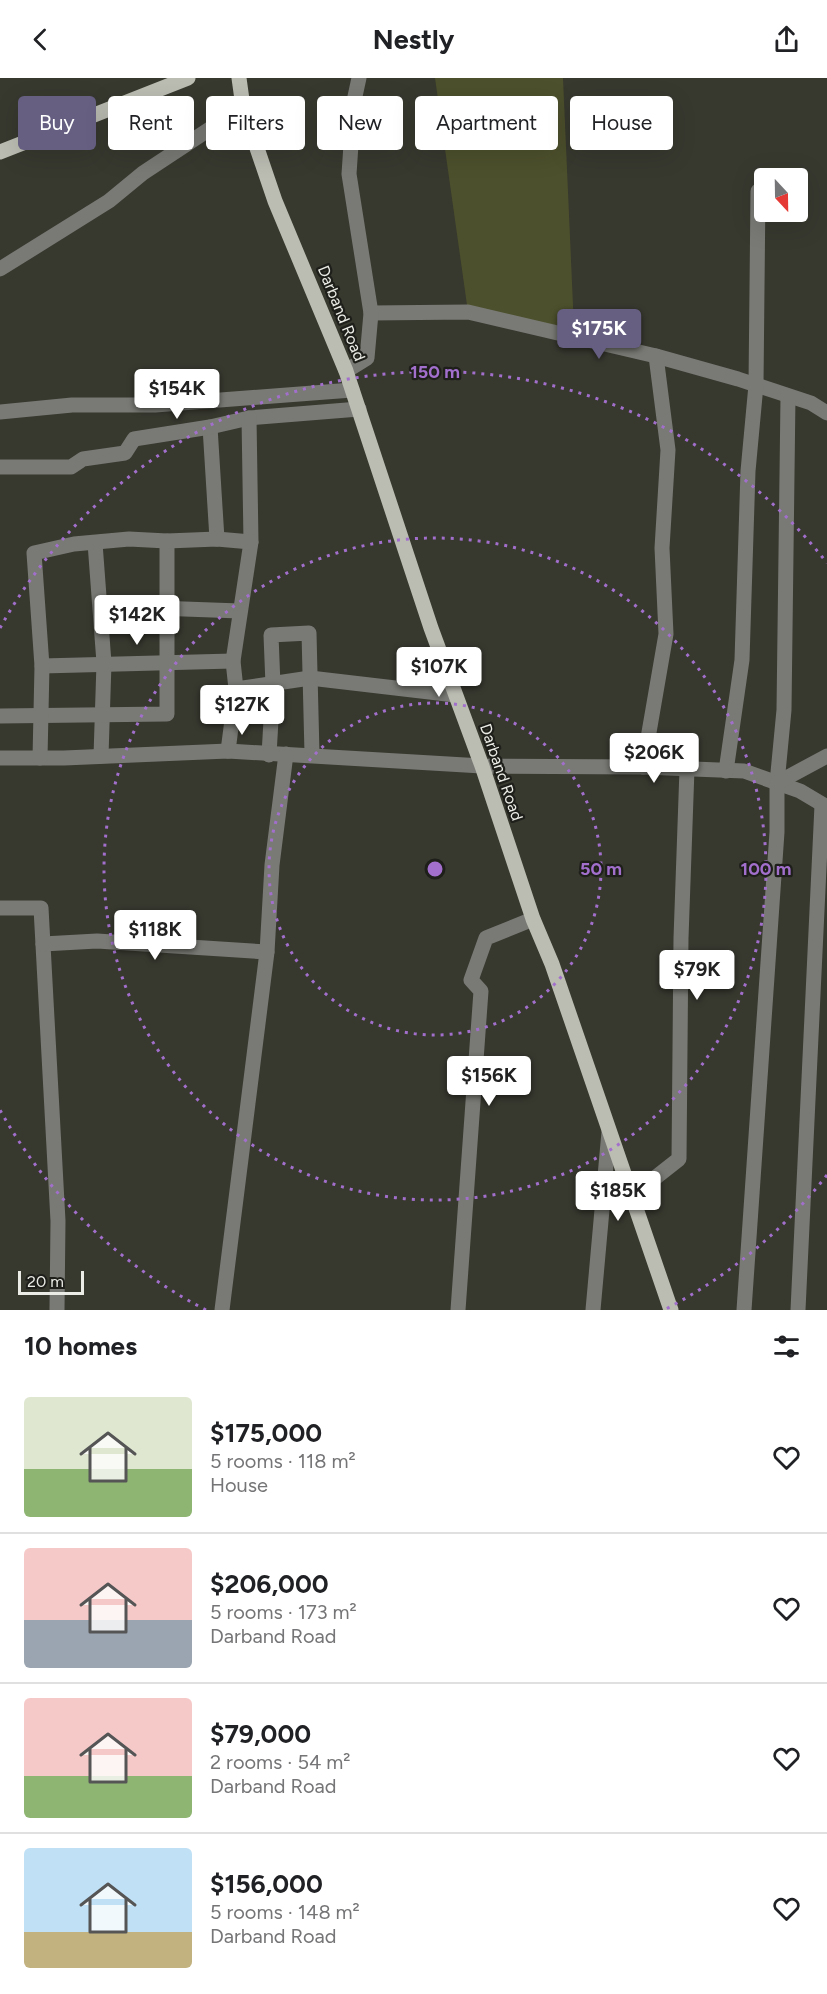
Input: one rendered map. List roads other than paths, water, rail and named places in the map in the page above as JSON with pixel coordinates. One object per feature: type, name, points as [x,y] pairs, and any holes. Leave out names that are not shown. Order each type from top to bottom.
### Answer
[{"type":"main road","points":[[0,152],[188,78]]},
{"type":"main road","name":"Darband Road","points":[[238,78],[241,96]]},
{"type":"main road","name":"Darband Road","points":[[257,150],[275,201],[346,371],[455,695],[482,766],[532,919],[552,964],[671,1310]]},
{"type":"street","points":[[346,371],[367,358],[372,313],[349,174],[354,101],[359,78]]},
{"type":"street","points":[[0,268],[109,201],[143,173],[206,132]]},
{"type":"street","points":[[726,771],[742,660],[748,471],[756,385],[758,222]]},
{"type":"street","points":[[372,313],[468,312],[656,356],[811,403],[827,413]]},
{"type":"street","points":[[643,767],[666,634],[662,548],[668,450],[656,356]]},
{"type":"street","points":[[0,412],[72,405],[155,405],[352,390]]},
{"type":"street","points":[[744,1310],[777,831],[777,783],[784,710],[788,396]]},
{"type":"street","points":[[0,467],[72,467],[83,459],[126,453],[134,439],[210,427],[249,418],[359,409]]},
{"type":"street","points":[[228,751],[236,689],[233,661],[251,542],[249,418]]},
{"type":"street","points":[[210,427],[218,538]]},
{"type":"street","points":[[40,758],[42,666],[34,553],[75,544],[129,539],[167,542],[218,538],[251,542]]},
{"type":"street","points":[[0,716],[167,714],[167,542]]},
{"type":"street","points":[[94,543],[104,663],[101,756]]},
{"type":"street","points":[[100,606],[240,611]]},
{"type":"street","points":[[269,754],[273,685],[271,635],[309,633],[312,754]]},
{"type":"street","points":[[42,666],[233,661]]},
{"type":"street","points":[[236,689],[310,678],[455,695]]},
{"type":"street","points":[[0,758],[228,751],[312,754],[482,766],[643,767],[744,771],[800,791],[825,806],[798,1310]]},
{"type":"street","points":[[222,1310],[267,952],[272,865],[286,754]]},
{"type":"street","points":[[777,783],[827,756]]},
{"type":"street","points":[[632,1196],[679,1159],[681,938],[687,769]]},
{"type":"street","points":[[0,908],[41,908],[58,1221],[57,1310]]},
{"type":"street","points":[[458,1310],[481,991],[471,980],[486,938],[532,919]]},
{"type":"street","points":[[43,944],[97,941],[267,952]]},
{"type":"street","points":[[593,1310],[609,1132]]}]
